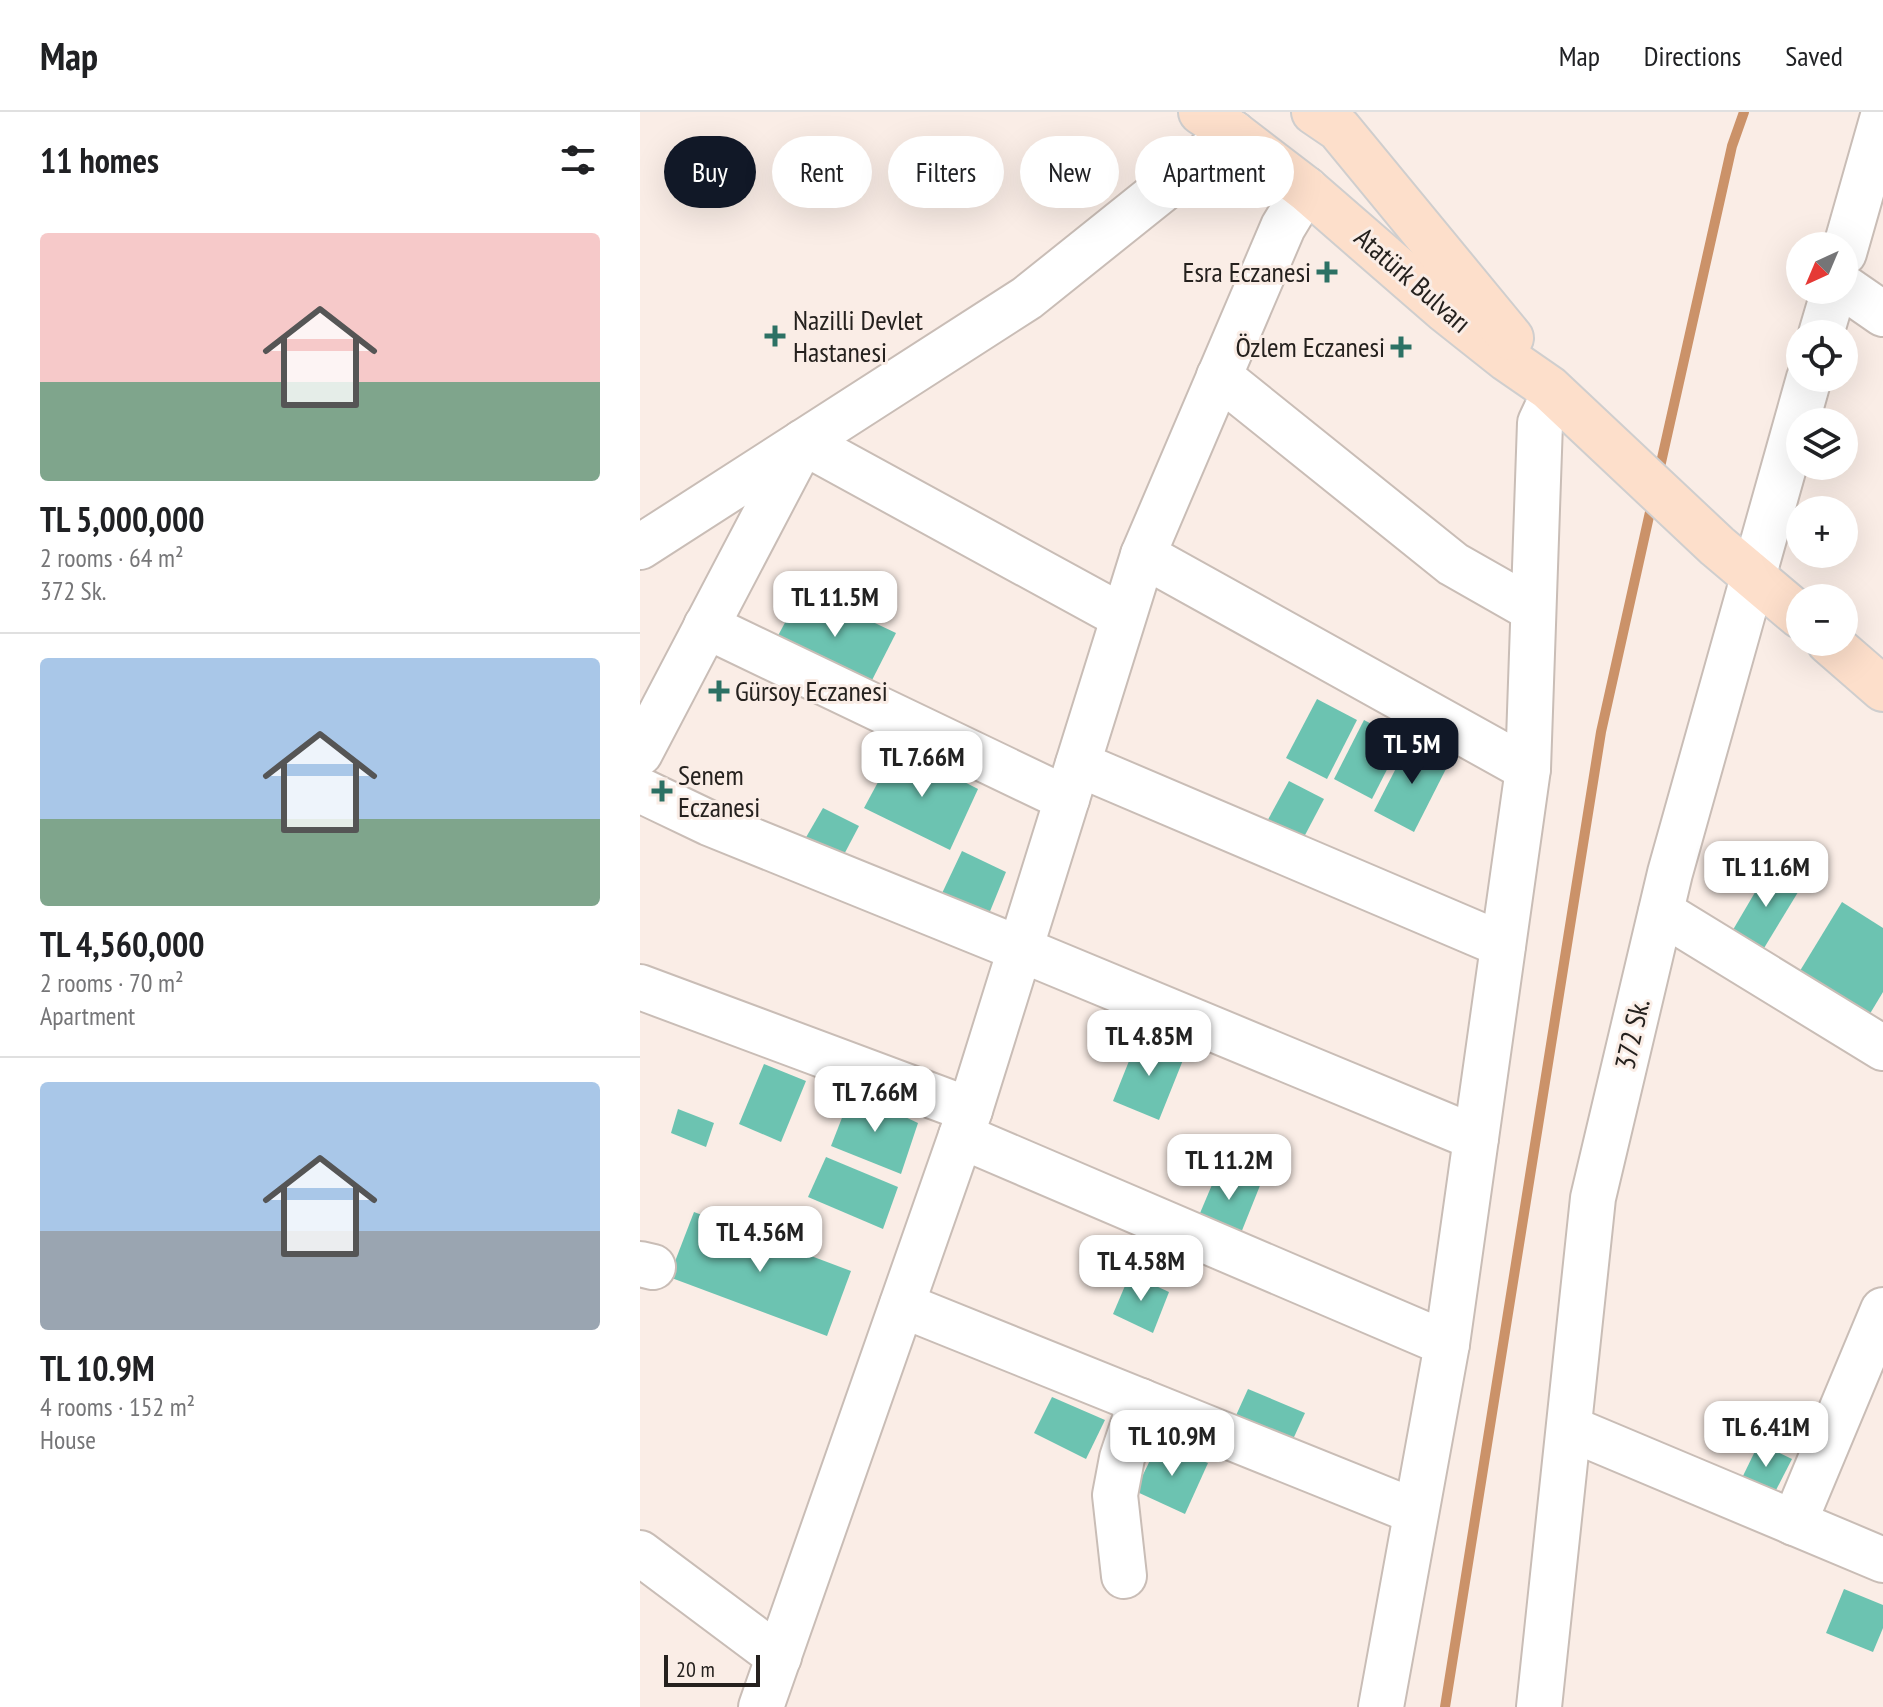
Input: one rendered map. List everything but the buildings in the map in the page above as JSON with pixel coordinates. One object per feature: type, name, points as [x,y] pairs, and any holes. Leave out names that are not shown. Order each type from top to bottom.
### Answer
[{"type":"main road","points":[[1306,189],[1334,118]]},
{"type":"main road","name":"Atatürk Bulvarı","points":[[1334,118],[1558,397]]},
{"type":"main road","name":"Atatürk Bulvarı","points":[[1230,119],[1444,309],[1558,397]]},
{"type":"main road","points":[[1558,397],[1717,546],[1786,604]]},
{"type":"main road","points":[[1845,656],[1883,689]]},
{"type":"street","points":[[1850,232],[1883,116]]},
{"type":"street","points":[[640,547],[1027,298],[1230,119]]},
{"type":"street","points":[[761,1707],[966,1123],[1143,555],[1283,227],[1306,189]]},
{"type":"street","points":[[1858,297],[1883,314]]},
{"type":"street","points":[[1219,376],[1453,564],[1532,609]]},
{"type":"street","name":"372 Sk.","points":[[1539,1707],[1593,1198],[1661,912],[1805,392]]},
{"type":"street","points":[[1381,1707],[1447,1344],[1528,769],[1540,423],[1547,408],[1558,397]]},
{"type":"street","points":[[803,442],[1123,617]]},
{"type":"street","points":[[640,753],[803,442]]},
{"type":"street","points":[[1143,555],[1528,769]]},
{"type":"street","points":[[706,626],[1072,781],[1503,945]]},
{"type":"street","points":[[640,790],[709,823],[1476,1138]]},
{"type":"street","points":[[1661,912],[1883,1048]]},
{"type":"street","points":[[640,987],[966,1123],[1447,1344]]},
{"type":"street","points":[[902,1305],[1416,1512]]},
{"type":"street","points":[[1794,1523],[1883,1310]]},
{"type":"street","points":[[1124,1576],[1115,1495],[1122,1458],[1141,1401]]},
{"type":"street","points":[[1569,1428],[1883,1560]]},
{"type":"street","points":[[640,1553],[779,1657]]},
{"type":"waterway","points":[[1658,476],[1732,146],[1744,112]]},
{"type":"waterway","points":[[1445,1707],[1601,732],[1652,503]]},
{"type":"place","name":"Esra Eczanesi","points":[[1327,272]]},
{"type":"place","name":"Nazilli Devlet Hastanesi","points":[[775,336]]},
{"type":"place","name":"Özlem Eczanesi","points":[[1401,347]]},
{"type":"place","name":"Gürsoy Eczanesi","points":[[719,691]]},
{"type":"place","name":"Senem Eczanesi","points":[[662,791]]}]
